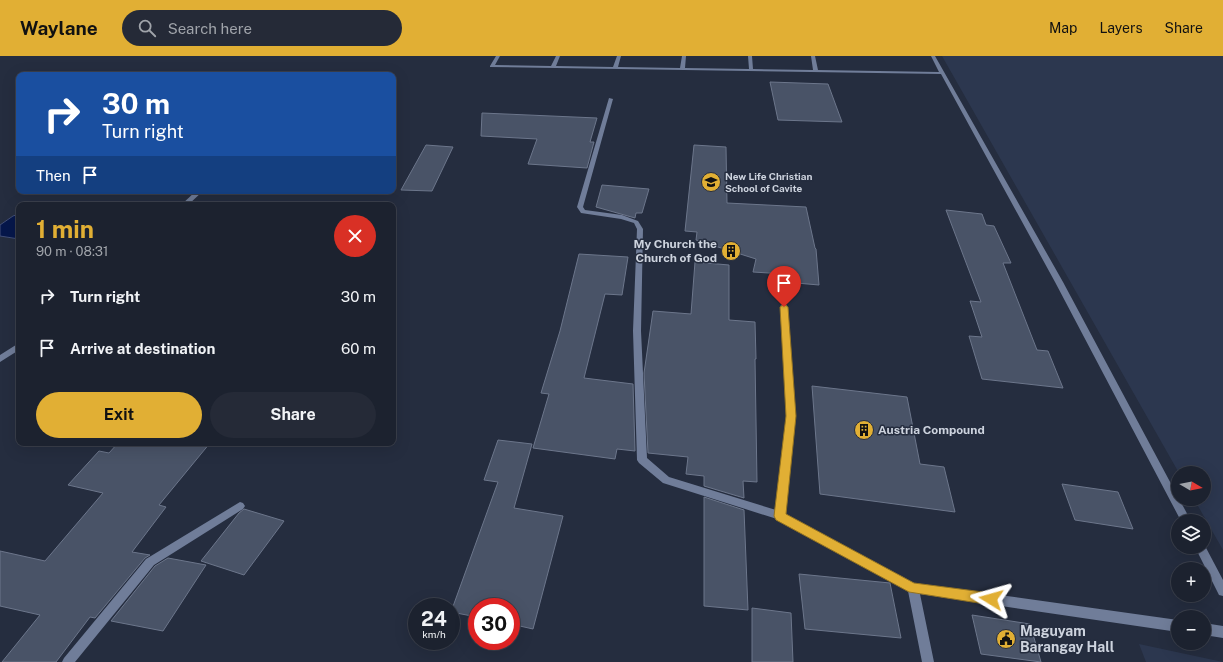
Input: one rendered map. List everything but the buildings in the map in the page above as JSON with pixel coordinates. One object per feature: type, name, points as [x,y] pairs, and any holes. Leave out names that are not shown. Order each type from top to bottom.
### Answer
[{"type":"street","points":[[498,56],[492,66],[943,73]]},
{"type":"street","points":[[553,67],[558,56]]},
{"type":"street","points":[[615,68],[619,56]]},
{"type":"street","points":[[682,69],[684,56]]},
{"type":"street","points":[[750,56],[751,70]]},
{"type":"street","points":[[813,56],[816,71]]},
{"type":"street","points":[[933,56],[1059,282],[1182,514]]},
{"type":"street","points":[[611,99],[580,207],[583,212],[622,217],[636,222],[640,229],[637,331],[642,460],[666,480],[780,516],[913,588],[1171,625]]},
{"type":"street","points":[[187,202],[197,194]]},
{"type":"street","points":[[780,516],[791,416],[784,307]]},
{"type":"street","points":[[0,359],[16,348]]},
{"type":"street","points":[[68,662],[150,562],[240,506]]},
{"type":"street","points":[[1204,554],[1223,591]]},
{"type":"street","points":[[913,588],[928,662]]},
{"type":"street","points":[[1211,630],[1223,632]]},
{"type":"shaded area","points":[[942,56],[1223,56],[1223,550],[1211,529],[1211,514],[1203,514],[1198,506],[1211,506],[1211,466],[1175,466]]},
{"type":"shaded area","points":[[16,215],[16,239],[0,236],[0,225]]},
{"type":"shaded area","points":[[1139,644],[1223,662],[1146,662]]},
{"type":"place","name":"New Life Christian School of Cavite","points":[[711,182]]},
{"type":"place","name":"My Church the Church of God","points":[[731,251]]},
{"type":"place","name":"Austria Compound","points":[[864,430]]},
{"type":"place","name":"Maguyam Barangay Hall","points":[[1006,639]]},
{"type":"route","points":[[784,307],[791,416],[780,516],[913,588],[991,599]]}]
